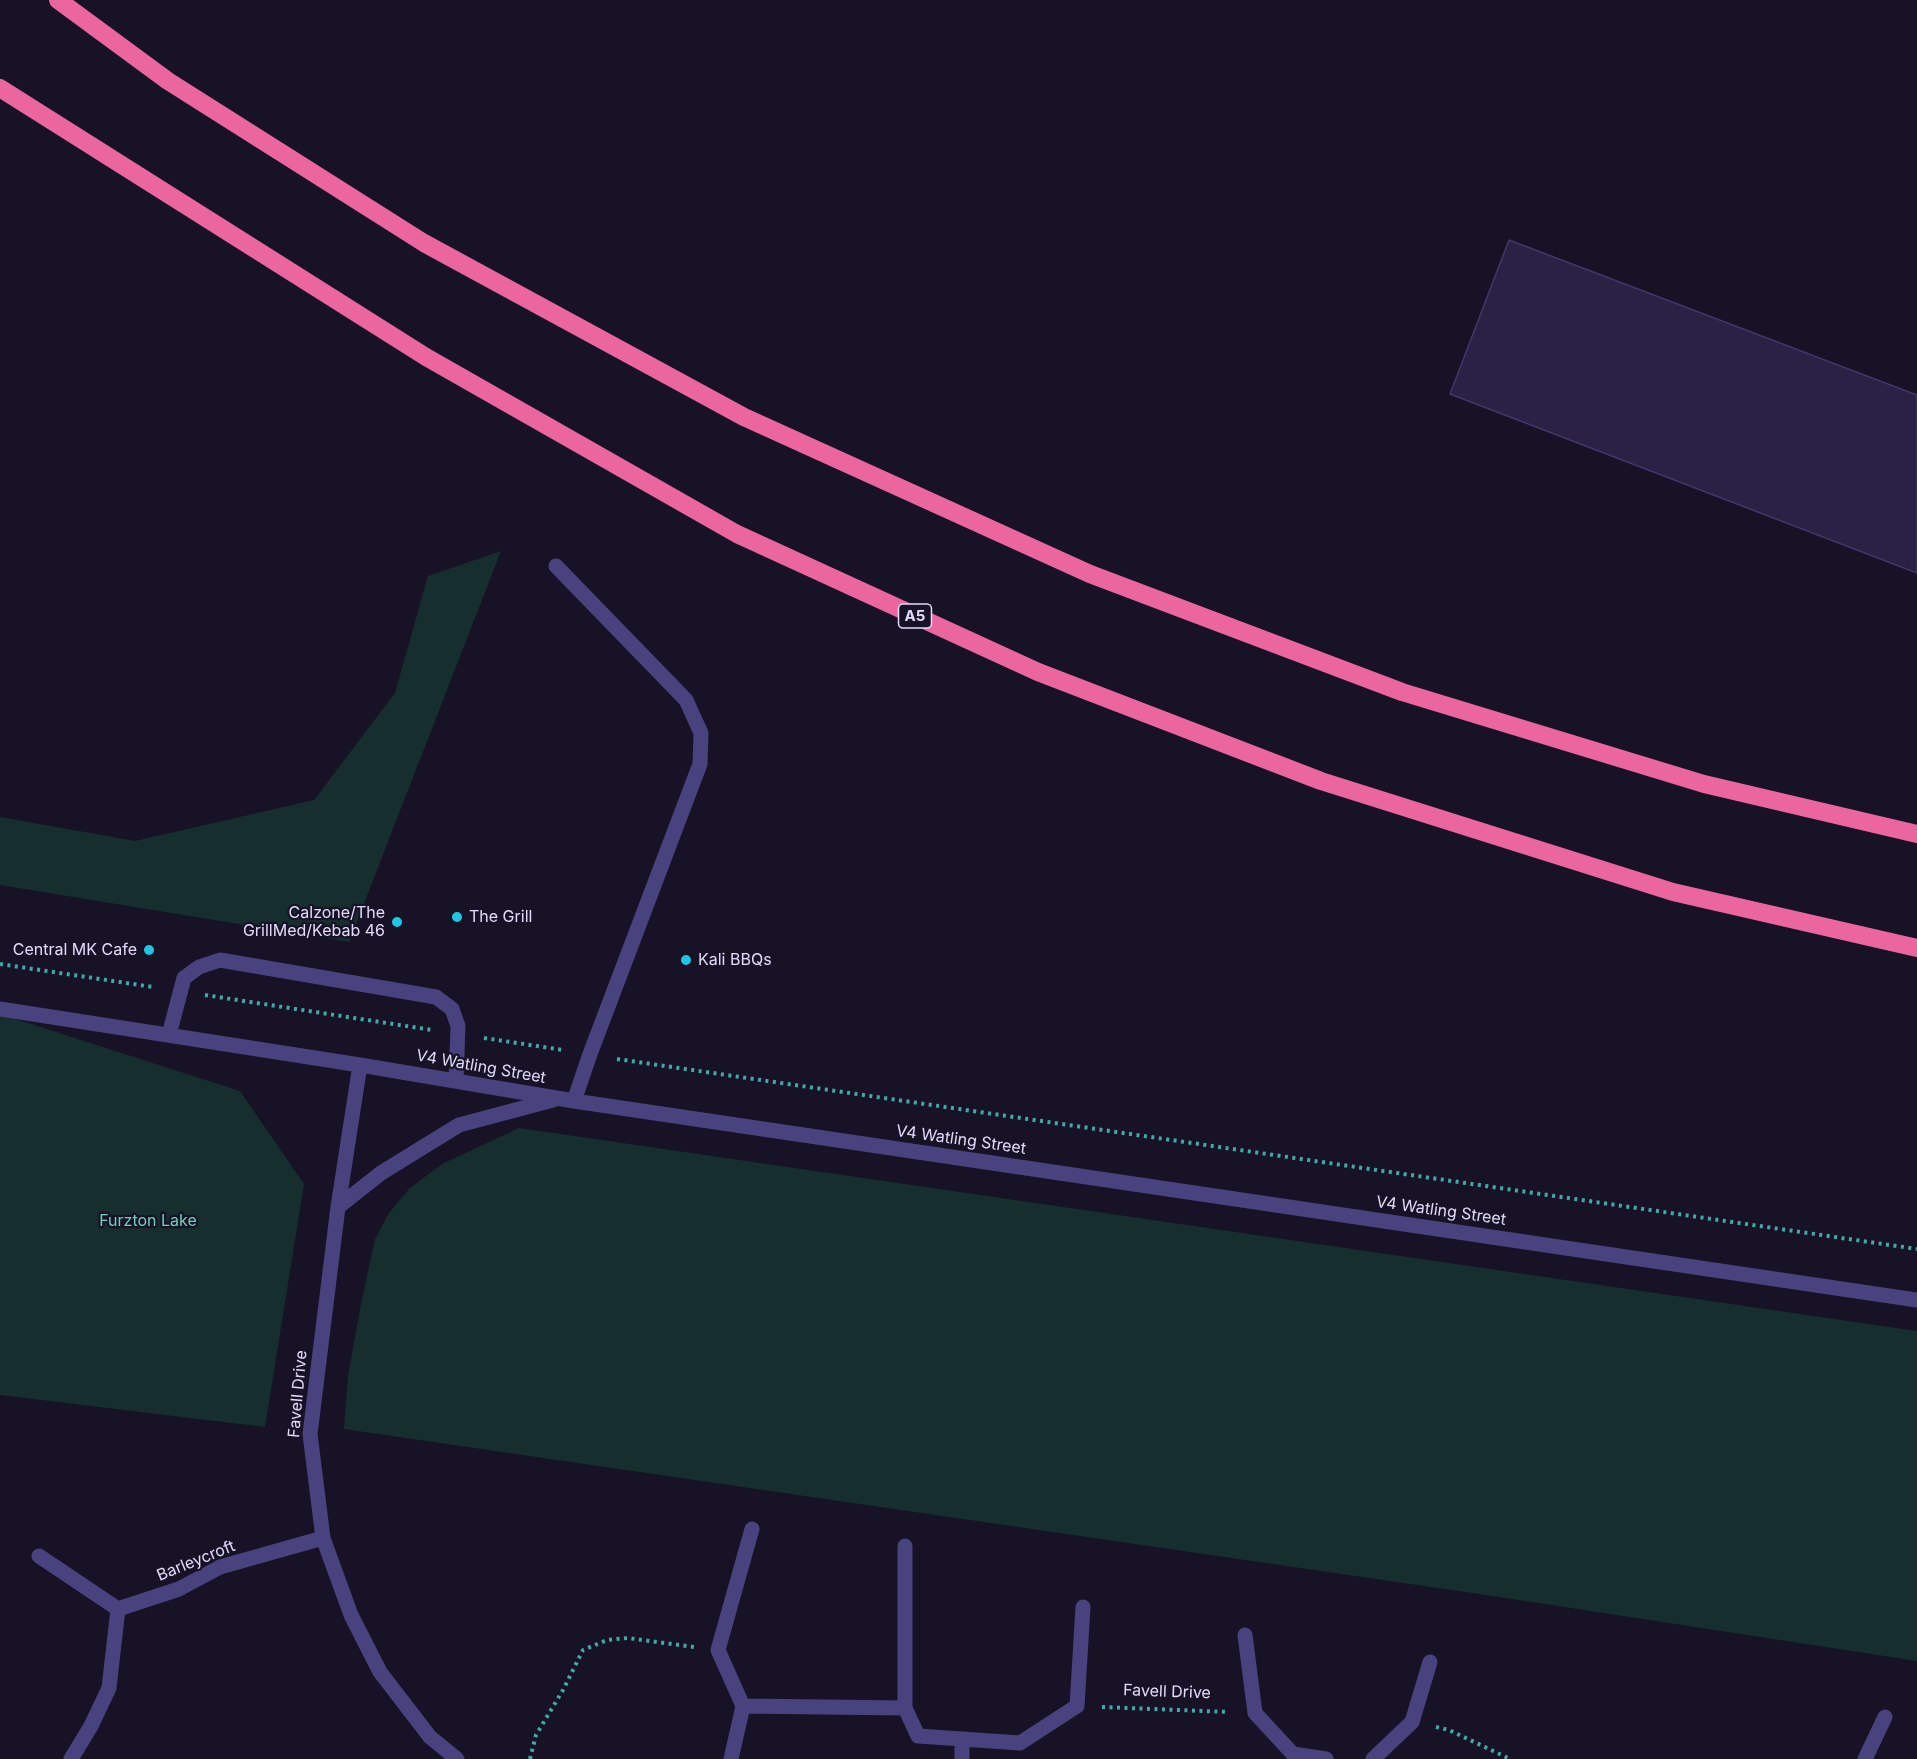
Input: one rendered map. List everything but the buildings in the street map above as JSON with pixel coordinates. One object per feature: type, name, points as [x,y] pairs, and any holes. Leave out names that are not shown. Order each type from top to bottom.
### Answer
[{"type":"highway","points":[[58,0],[168,81],[424,243],[744,417],[1090,574],[1402,692],[1704,784],[1917,834]]},
{"type":"highway","name":"A5","points":[[0,88],[426,357],[737,534],[1038,672],[1321,781],[1673,892],[1917,948]]},
{"type":"street","points":[[338,1207],[381,1173],[459,1125],[567,1099],[590,1054],[700,764],[701,733],[686,700],[556,566]]},
{"type":"street","points":[[169,1035],[184,978],[199,967],[220,960],[436,997],[452,1010],[458,1026],[456,1081]]},
{"type":"street","name":"V4 Watling Street","points":[[0,1009],[567,1099],[1917,1300]]},
{"type":"street","name":"Favell Drive","points":[[360,1065],[338,1207],[310,1434],[323,1538],[351,1615],[380,1672],[430,1737],[457,1759]]},
{"type":"street","points":[[731,1759],[743,1706],[718,1650],[752,1529]]},
{"type":"street","name":"Barleycroft","points":[[118,1609],[179,1589],[220,1567],[323,1538]]},
{"type":"street","points":[[905,1546],[905,1708],[918,1736],[1020,1743],[1077,1706],[1083,1607]]},
{"type":"street","points":[[39,1556],[118,1609],[109,1688],[91,1726],[71,1759]]},
{"type":"street","points":[[1245,1635],[1255,1713],[1293,1754],[1326,1759]]},
{"type":"street","points":[[1373,1759],[1412,1722],[1430,1662]]},
{"type":"street","points":[[743,1706],[905,1708]]},
{"type":"street","points":[[1865,1759],[1885,1717]]},
{"type":"street","points":[[962,1740],[962,1759]]},
{"type":"path","points":[[0,964],[590,1054],[1917,1249]]},
{"type":"path","points":[[530,1759],[536,1735],[563,1690],[583,1650],[607,1640],[628,1638],[718,1650]]},
{"type":"path","name":"Favell Drive","points":[[1077,1706],[1255,1713]]},
{"type":"path","points":[[1412,1722],[1449,1730],[1510,1759]]},
{"type":"green space","points":[[501,551],[349,942],[0,885],[0,817],[135,841],[314,800],[395,693],[428,576]]},
{"type":"green space","name":"Furzton Lake","points":[[0,1014],[240,1091],[304,1184],[265,1427],[0,1395]]},
{"type":"green space","points":[[519,1128],[1917,1331],[1917,1661],[1493,1596],[344,1429],[348,1376],[360,1309],[375,1239],[389,1213],[409,1189],[442,1164]]},
{"type":"place","name":"The Grill","points":[[457,917]]},
{"type":"place","name":"Calzone/The GrillMed/Kebab 46","points":[[397,922]]},
{"type":"place","name":"Central MK Cafe","points":[[149,950]]},
{"type":"place","name":"Kali BBQs","points":[[686,960]]}]
